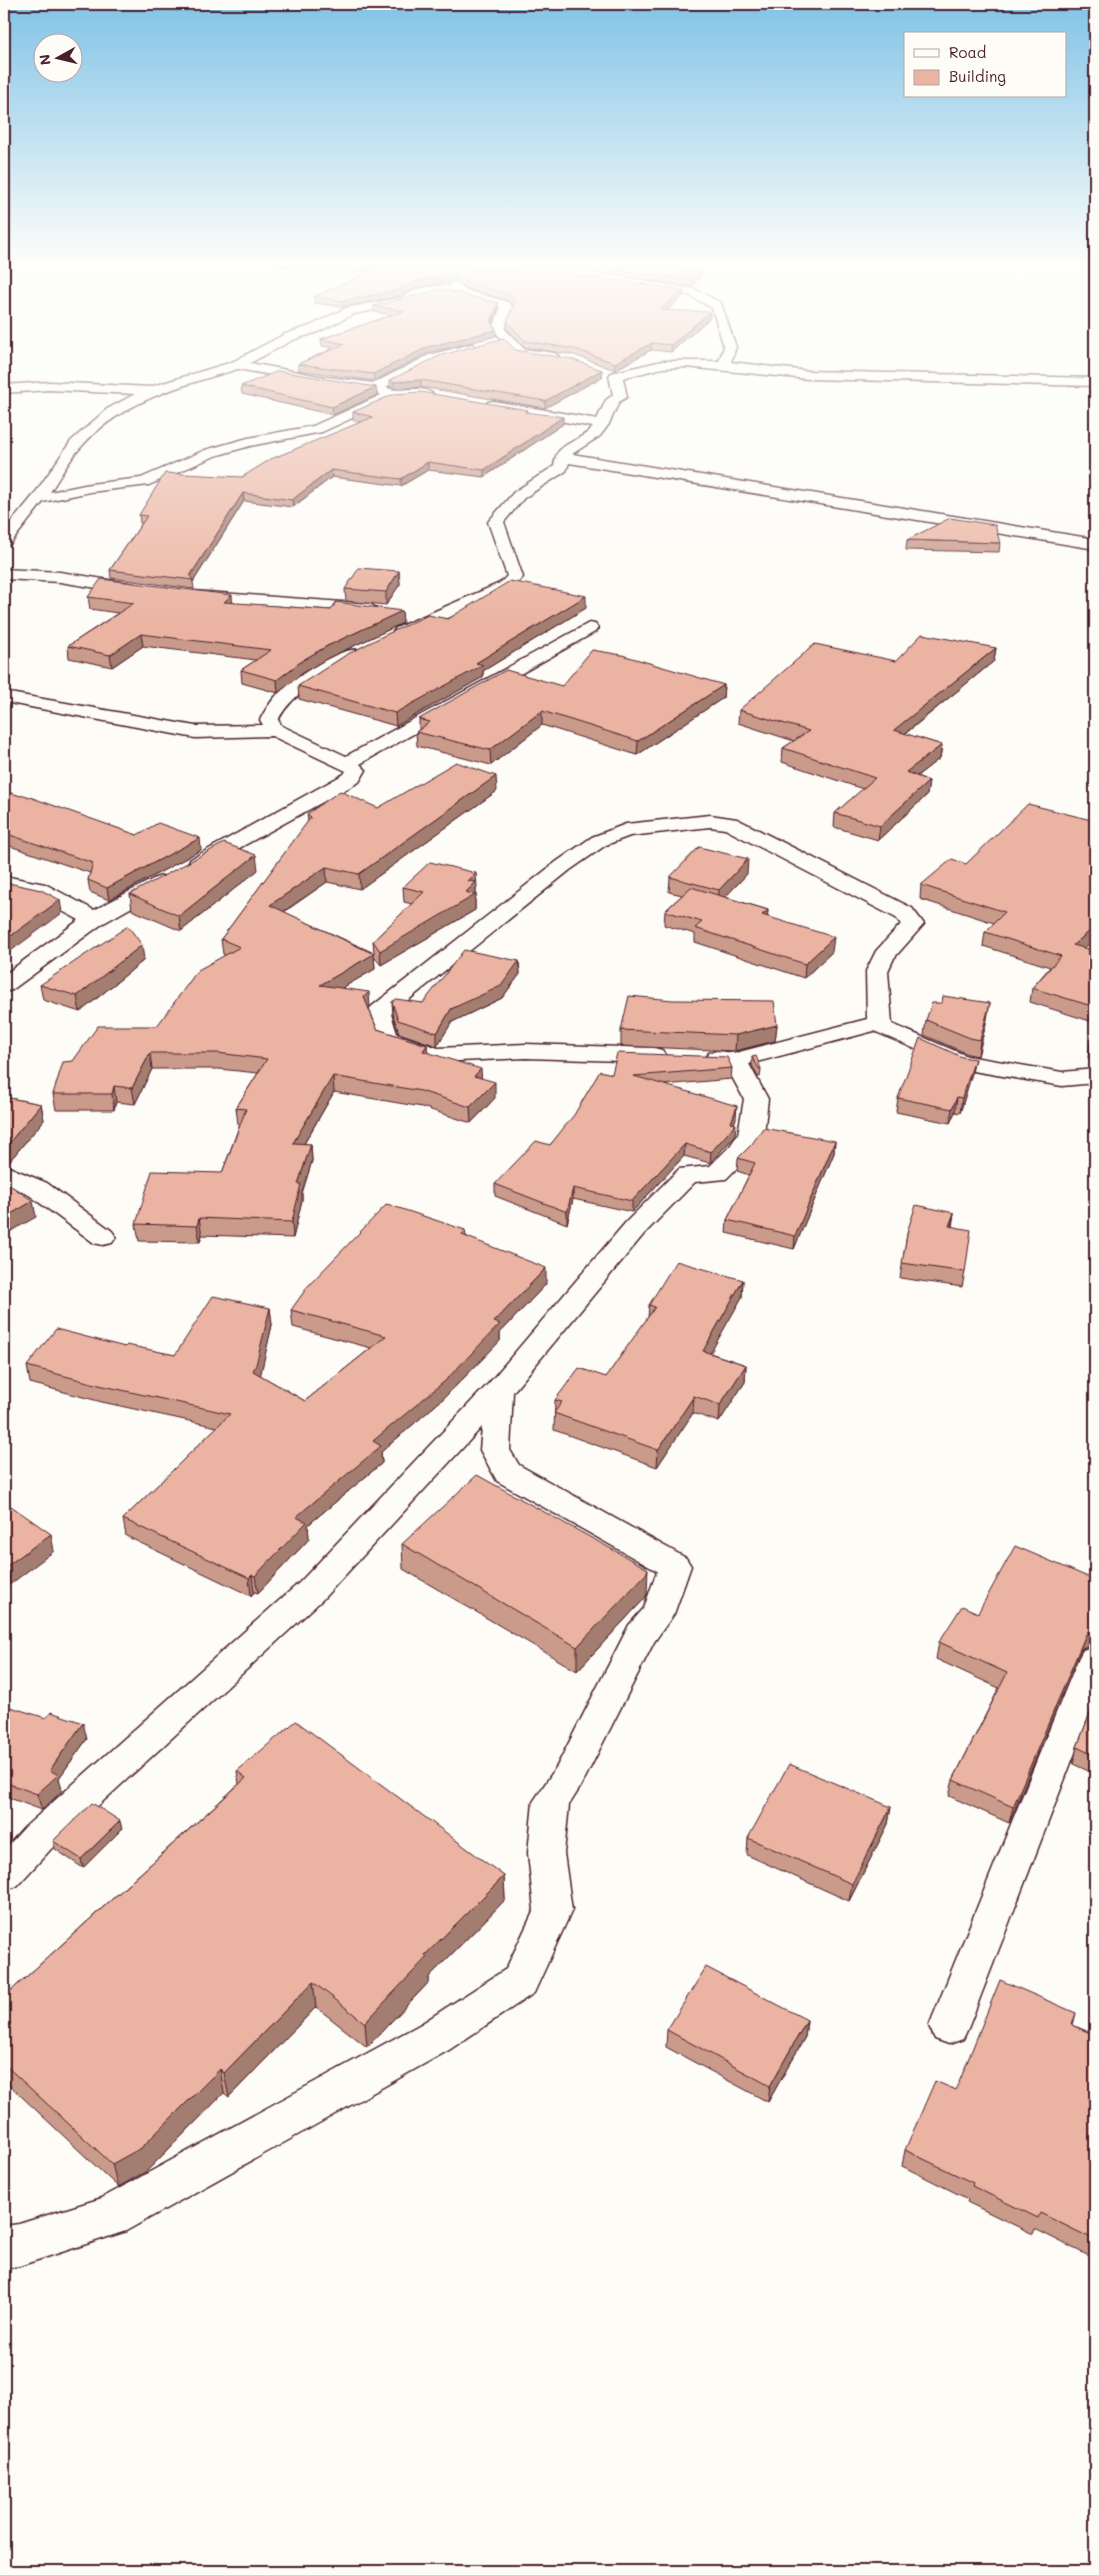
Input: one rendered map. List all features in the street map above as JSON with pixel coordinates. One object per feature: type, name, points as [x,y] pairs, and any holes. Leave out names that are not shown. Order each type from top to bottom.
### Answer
[{"type":"street","points":[[4,541],[38,499],[76,444],[112,412],[151,391],[170,385]]},
{"type":"street","points":[[361,385],[376,387],[391,395]]},
{"type":"street","points":[[376,387],[380,385]]},
{"type":"street","points":[[389,638],[506,586],[515,577],[513,566],[496,522],[519,495],[561,468],[564,453],[590,440],[602,424],[613,400],[620,397],[615,385]]},
{"type":"street","points":[[4,389],[49,386],[151,391]]},
{"type":"street","points":[[38,499],[90,488],[144,482],[210,454],[248,442],[316,429],[391,395],[421,393],[442,398]]},
{"type":"street","points":[[481,403],[602,424]]},
{"type":"street","points":[[562,457],[1095,544]]},
{"type":"street","points":[[4,574],[60,577],[152,592]]},
{"type":"street","points":[[180,595],[390,611]]},
{"type":"street","points":[[410,613],[439,616]]},
{"type":"street","points":[[348,763],[589,628]]},
{"type":"street","points":[[275,730],[269,720],[273,708],[319,672],[372,646]]},
{"type":"street","points":[[4,697],[195,732],[275,730],[348,763],[356,770],[352,778],[94,919],[4,985]]},
{"type":"street","points":[[879,1023],[735,1060],[526,1051],[436,1055],[387,1038],[379,1012],[563,866],[599,841],[626,830],[710,821],[730,822],[904,913],[913,924],[884,956],[877,971],[879,1023],[884,1029],[962,1062],[1062,1079],[1095,1076]]},
{"type":"street","points":[[4,882],[37,889],[94,919]]},
{"type":"street","points":[[4,1875],[46,1832],[311,1591],[499,1390],[635,1228],[688,1174],[717,1174],[740,1151],[751,1134],[756,1099],[735,1060]]},
{"type":"street","points":[[4,1173],[38,1189],[103,1237]]},
{"type":"street","points":[[4,2247],[19,2245],[110,2216],[435,2037],[520,1981],[553,1910],[546,1853],[551,1802],[569,1776],[641,1634],[658,1614],[675,1566],[508,1473],[495,1450],[499,1390]]},
{"type":"street","points":[[948,2026],[1095,1659]]},
{"type":"building","points":[[365,385],[376,387],[332,407],[241,386]]},
{"type":"building","points":[[452,385],[574,385],[545,401]]},
{"type":"building","points":[[421,392],[528,410],[525,412],[563,417],[484,470],[428,462],[401,479],[331,470],[292,500],[243,493],[190,576],[193,580],[110,570],[147,516],[139,515],[165,473],[242,477],[271,459],[373,417],[353,412],[394,394]]},
{"type":"building","points":[[950,518],[995,525],[1000,543],[907,540]]},
{"type":"building","points":[[359,568],[399,571],[386,592],[345,589]]},
{"type":"building","points":[[101,579],[232,595],[224,602],[331,610],[336,602],[402,611],[327,646],[303,660],[277,680],[241,670],[271,650],[141,634],[110,655],[68,646],[134,603],[88,597]]},
{"type":"building","points":[[510,581],[586,596],[476,663],[483,665],[395,713],[298,686],[346,655],[383,636],[428,615],[448,619]]},
{"type":"building","points":[[922,634],[996,648],[894,730],[942,745],[906,772],[929,781],[880,826],[835,813],[875,778],[783,748],[809,731],[739,710],[815,644],[896,661]]},
{"type":"building","points":[[592,650],[622,655],[724,685],[638,741],[542,711],[490,750],[416,732],[430,722],[419,719],[506,670],[562,686]]},
{"type":"building","points":[[456,762],[496,776],[359,874],[326,867],[270,905],[374,954],[320,985],[369,992],[364,997],[377,1029],[427,1045],[423,1051],[481,1069],[474,1076],[495,1082],[470,1107],[421,1091],[333,1076],[293,1143],[311,1144],[298,1184],[301,1184],[292,1222],[199,1218],[197,1226],[136,1224],[152,1171],[222,1173],[246,1109],[236,1108],[267,1059],[217,1053],[150,1053],[132,1088],[114,1086],[112,1094],[53,1094],[63,1062],[73,1061],[98,1026],[157,1026],[198,970],[240,947],[221,939],[311,817],[307,814],[340,791],[378,808]]},
{"type":"building","points":[[4,791],[21,796],[24,795],[137,835],[158,823],[200,838],[107,888],[88,880],[93,863],[4,833]]},
{"type":"building","points":[[1028,804],[1095,821],[1095,927],[1073,945],[1095,951],[1095,965],[1093,968],[1095,969],[1095,1007],[1032,988],[1061,956],[985,932],[1005,912],[921,885],[952,859],[966,864]]},
{"type":"building","points":[[224,843],[256,855],[179,916],[130,894]]},
{"type":"building","points":[[699,847],[748,859],[719,890],[670,877]]},
{"type":"building","points":[[430,862],[476,873],[468,881],[476,882],[466,892],[475,895],[380,951],[373,941],[424,892],[403,887]]},
{"type":"building","points":[[4,882],[41,890],[60,900],[4,941]]},
{"type":"building","points":[[691,887],[768,910],[762,915],[834,937],[805,964],[695,928],[702,922],[665,911]]},
{"type":"building","points":[[128,926],[142,945],[77,996],[40,985]]},
{"type":"building","points":[[464,950],[519,961],[501,986],[451,1009],[437,1033],[398,1020],[392,1002],[396,999],[423,1003]]},
{"type":"building","points":[[629,996],[673,1000],[774,1001],[777,1025],[736,1035],[621,1030]]},
{"type":"building","points":[[943,996],[990,1003],[980,1040],[970,1038],[926,1020],[932,1003],[942,1003]]},
{"type":"building","points":[[1095,1015],[1095,1044],[1091,1044]]},
{"type":"building","points":[[920,1038],[962,1057],[975,1059],[962,1098],[957,1097],[952,1109],[898,1098]]},
{"type":"building","points":[[617,1053],[727,1057],[732,1068],[634,1076],[737,1106],[731,1123],[736,1124],[711,1152],[685,1144],[632,1201],[573,1188],[567,1212],[495,1184],[536,1141],[550,1145],[574,1115],[600,1071],[612,1074]]},
{"type":"building","points":[[756,1056],[761,1069],[759,1069],[752,1057]]},
{"type":"building","points":[[4,1097],[41,1104],[4,1149]]},
{"type":"building","points":[[763,1128],[835,1141],[795,1236],[727,1220],[755,1163],[738,1158],[752,1144]]},
{"type":"building","points":[[4,1181],[33,1201],[4,1218]]},
{"type":"building","points":[[387,1204],[465,1230],[462,1235],[546,1268],[494,1322],[500,1324],[445,1381],[373,1441],[381,1446],[296,1517],[307,1522],[255,1576],[252,1575],[249,1578],[123,1519],[230,1414],[99,1385],[27,1366],[56,1329],[125,1347],[127,1345],[175,1355],[213,1296],[270,1308],[253,1371],[305,1401],[386,1336],[291,1310],[308,1286]]},
{"type":"building","points":[[916,1205],[954,1213],[949,1226],[971,1230],[965,1272],[902,1263],[908,1229]]},
{"type":"building","points":[[676,1261],[743,1280],[703,1351],[746,1365],[720,1405],[694,1396],[658,1450],[554,1413],[562,1402],[555,1400],[579,1368],[606,1377],[655,1307],[649,1305]]},
{"type":"building","points":[[477,1475],[648,1569],[646,1574],[577,1647],[402,1544]]},
{"type":"building","points":[[11,1506],[51,1534],[4,1568],[4,1511]]},
{"type":"building","points":[[1015,1546],[1095,1580],[1095,1629],[1087,1632],[1013,1807],[953,1780],[1007,1673],[939,1642],[962,1606],[978,1613]]},
{"type":"building","points":[[1095,1700],[1095,1756],[1077,1747]]},
{"type":"building","points":[[4,1705],[46,1718],[51,1712],[83,1723],[50,1770],[58,1775],[37,1794],[4,1782]]},
{"type":"building","points":[[296,1721],[504,1876],[425,1955],[427,1957],[365,2023],[313,1982],[224,2073],[220,2069],[141,2148],[112,2164],[4,2064],[4,1997],[246,1778],[237,1771]]},
{"type":"building","points":[[789,1764],[891,1807],[852,1884],[748,1838]]},
{"type":"building","points":[[92,1803],[120,1821],[81,1859],[53,1841]]},
{"type":"building","points":[[706,1967],[807,2020],[770,2086],[667,2030]]},
{"type":"building","points":[[1000,1980],[1076,2013],[1072,2025],[1095,2035],[1095,2240],[1040,2213],[1038,2218],[972,2186],[973,2183],[905,2150],[935,2081],[956,2090]]}]
